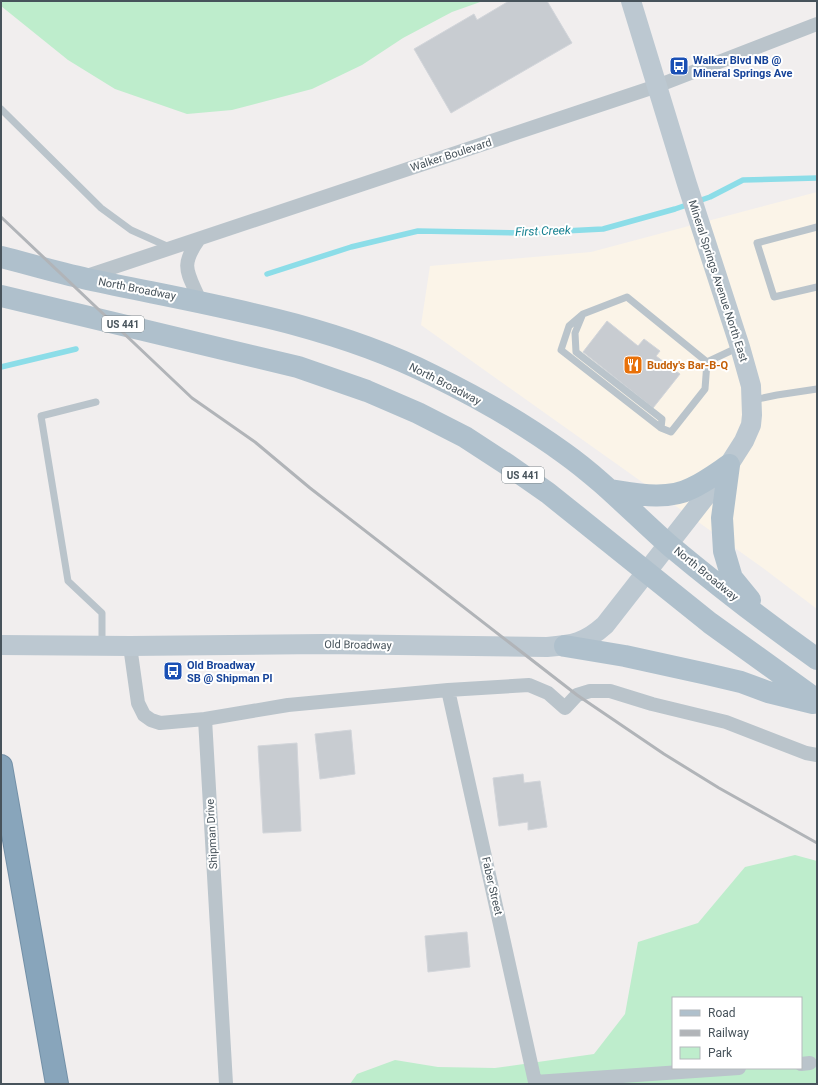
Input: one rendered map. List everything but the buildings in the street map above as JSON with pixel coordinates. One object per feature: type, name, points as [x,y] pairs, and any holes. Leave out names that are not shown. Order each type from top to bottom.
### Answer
[{"type":"highway","points":[[1,766],[57,1084]]},
{"type":"main road","name":"Mineral Springs Avenue North East","points":[[631,1],[687,184],[703,229],[740,347],[751,386],[752,400],[750,425],[744,441],[729,465],[669,544]]},
{"type":"main road","name":"North Broadway","points":[[1,257],[82,278],[200,301],[319,331],[370,348],[430,374],[513,420],[558,449],[595,477],[669,544],[767,624],[817,659]]},
{"type":"main road","name":"US 441","points":[[1,296],[298,367],[367,391],[418,413],[465,437],[548,493],[710,624],[817,700]]},
{"type":"main road","points":[[610,490],[644,495],[668,495],[691,489],[729,465]]},
{"type":"main road","points":[[729,465],[722,518],[724,551],[732,578],[767,624]]},
{"type":"main road","name":"Old Broadway","points":[[1,645],[130,646],[323,644],[539,647],[565,646],[582,642],[594,635],[605,625],[669,544]]},
{"type":"main road","points":[[565,646],[625,656],[707,674],[741,682],[768,692],[817,704]]},
{"type":"street","name":"Walker Boulevard","points":[[82,278],[657,86],[817,24]]},
{"type":"street","points":[[199,239],[191,250],[187,261],[187,272],[200,301]]},
{"type":"street","points":[[130,646],[138,703],[144,715],[160,724],[205,719],[288,705],[448,690],[529,685],[548,693],[565,708],[577,695],[590,691],[610,692],[726,722],[806,753],[817,755]]},
{"type":"street","name":"Faber Street","points":[[448,690],[535,1082],[724,1069]]},
{"type":"street","name":"Shipman Drive","points":[[205,719],[226,1084]]},
{"type":"lane","points":[[1,108],[101,208],[131,230],[171,248]]},
{"type":"lane","points":[[817,227],[757,243],[774,297],[817,287]]},
{"type":"lane","points":[[628,297],[707,362],[705,389],[670,432],[661,428],[561,350],[569,326],[583,314],[628,297]]},
{"type":"lane","points":[[583,314],[575,333],[576,352],[662,419],[661,428]]},
{"type":"lane","points":[[707,362],[740,347]]},
{"type":"lane","points":[[752,400],[817,389]]},
{"type":"lane","points":[[96,402],[41,416],[68,581],[102,613],[102,645]]},
{"type":"shaded area","points":[[817,192],[817,609],[763,568],[421,325],[430,266],[591,252]]},
{"type":"green space","points":[[1,1],[483,1],[452,12],[403,38],[362,65],[312,89],[232,110],[187,114],[115,89],[68,60],[1,6]]},
{"type":"green space","points":[[795,855],[817,861],[817,1084],[350,1084],[357,1074],[395,1060],[438,1067],[495,1068],[594,1054],[625,1014],[638,942],[698,923],[745,867]]},
{"type":"waterway","name":"First Creek","points":[[267,274],[351,247],[418,231],[526,233],[603,229],[675,209],[710,197],[743,180],[817,178]]},
{"type":"waterway","name":"First Creek","points":[[1,367],[76,349]]},
{"type":"railway","points":[[1,217],[192,398],[255,442],[310,488],[577,695],[664,754],[719,788],[817,843]]},
{"type":"place","name":"Walker Blvd NB @ Mineral Springs Ave","points":[[679,66]]},
{"type":"place","name":"Buddy's Bar-B-Q","points":[[633,365]]},
{"type":"place","name":"Old Broadway SB @ Shipman Pl","points":[[173,671]]}]
